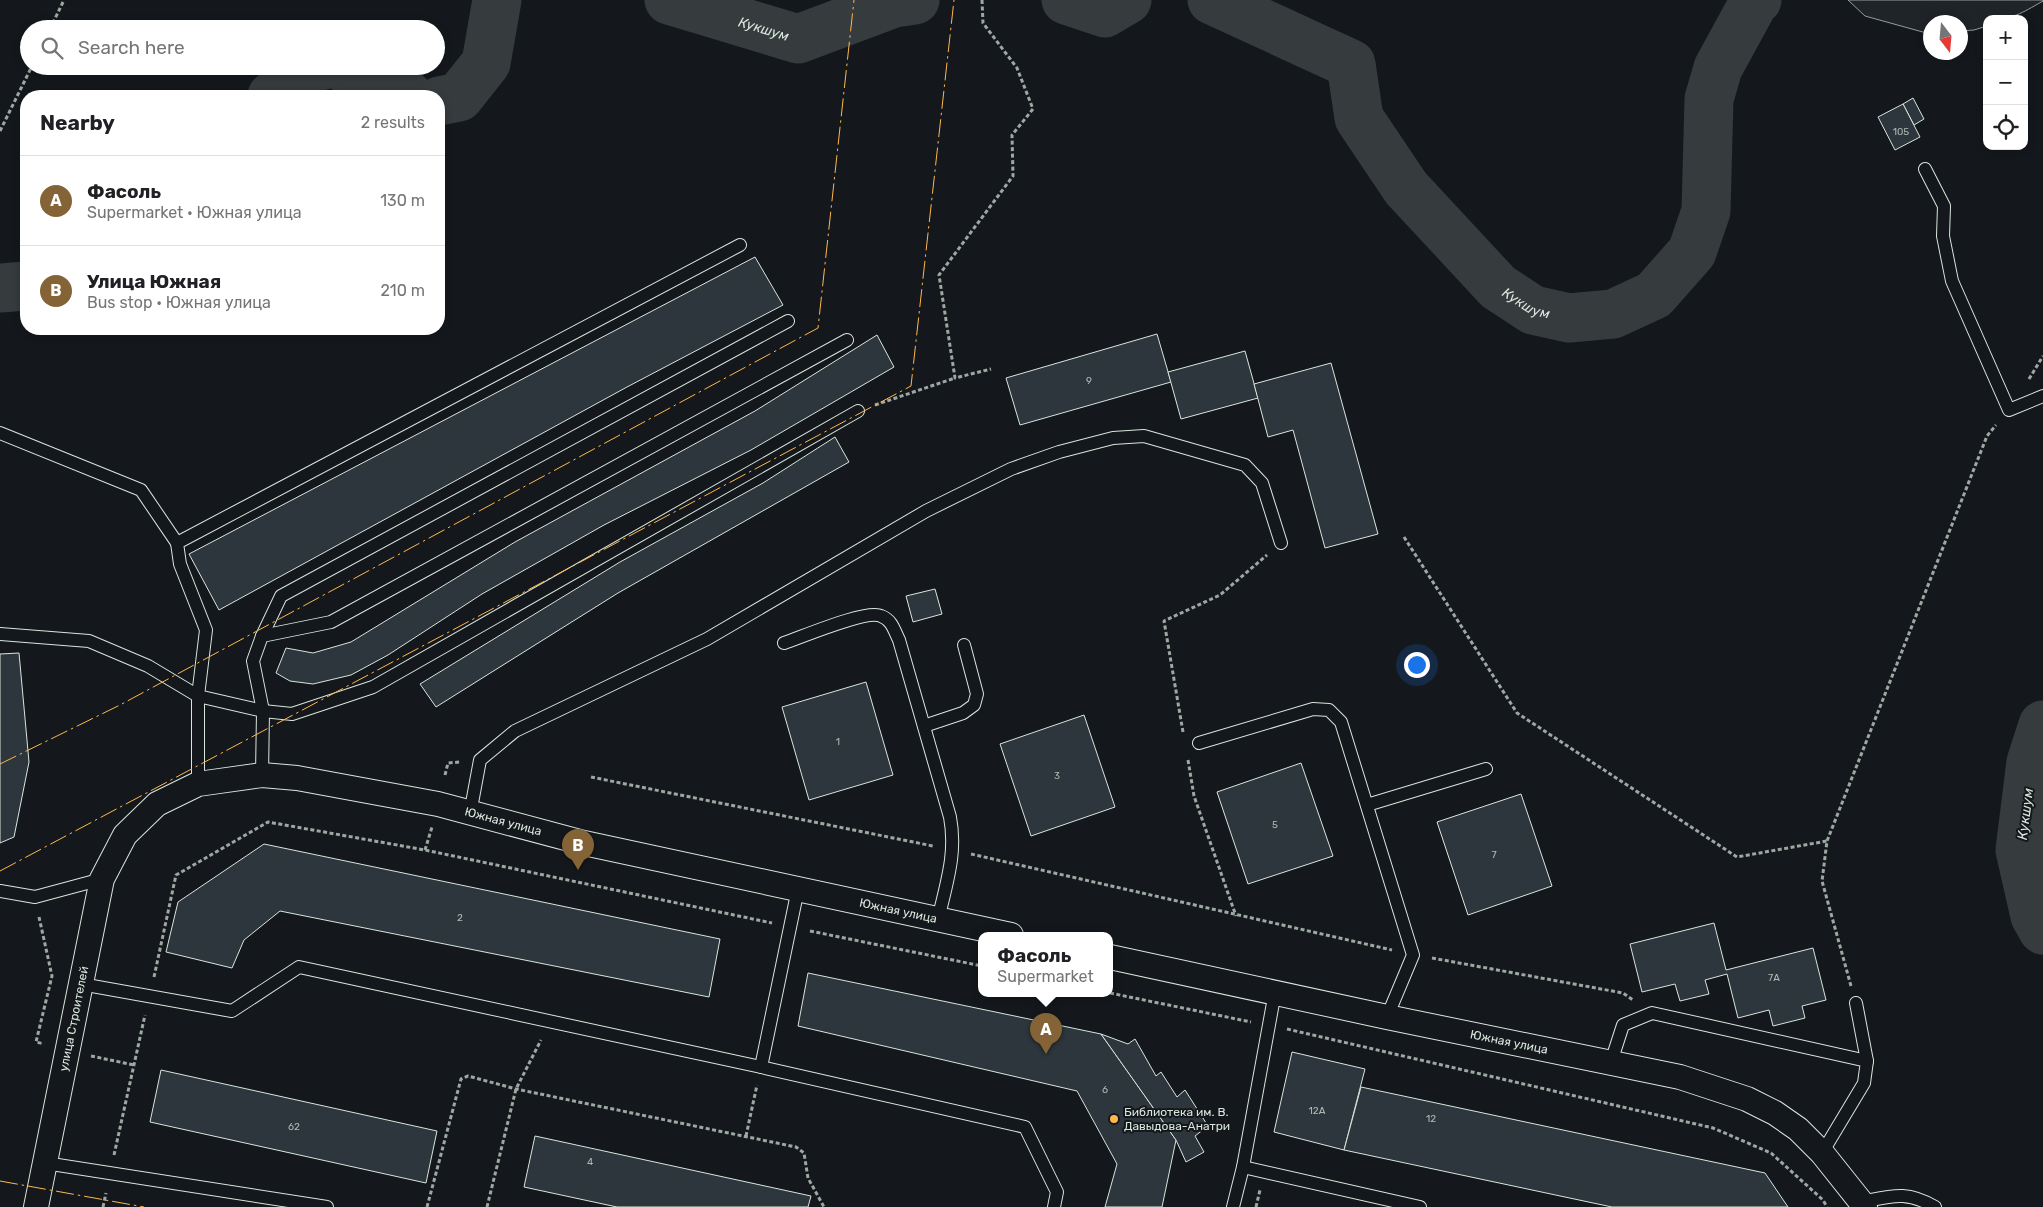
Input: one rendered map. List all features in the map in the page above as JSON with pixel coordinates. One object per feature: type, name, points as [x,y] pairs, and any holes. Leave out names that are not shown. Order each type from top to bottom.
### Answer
[{"type":"street","name":"Южная улица","points":[[125,836],[157,804],[198,784],[262,775],[297,778],[438,804],[584,843],[996,932]]},
{"type":"street","name":"улица Строителей","points":[[36,1207],[102,879],[125,836]]},
{"type":"street","name":"Южная улица","points":[[1113,957],[1387,1017],[1680,1077],[1747,1099],[1775,1113],[1798,1129],[1822,1153],[1863,1204]]},
{"type":"lane","points":[[1926,169],[1944,206],[1943,236],[1952,281],[2009,410],[2043,396]]},
{"type":"lane","points":[[177,543],[740,244]]},
{"type":"lane","points":[[262,775],[263,711],[253,661],[262,636],[281,596],[788,321]]},
{"type":"lane","points":[[262,636],[331,622],[847,340]]},
{"type":"lane","points":[[0,634],[89,641],[148,666],[198,696],[263,711],[292,714],[373,687],[858,411]]},
{"type":"lane","points":[[0,432],[141,490],[177,543],[180,564],[206,630],[198,696],[198,784]]},
{"type":"lane","points":[[470,814],[480,760],[515,730],[707,639],[926,511],[1011,469],[1058,452],[1113,438],[1144,436],[1245,465],[1262,483],[1281,543]]},
{"type":"lane","points":[[784,643],[864,615],[880,614],[890,621],[899,640],[950,817],[954,850],[938,920]]},
{"type":"lane","points":[[924,726],[963,713],[974,704],[977,694],[964,645]]},
{"type":"lane","points":[[1199,744],[1313,709],[1330,710],[1341,722],[1413,955],[1387,1017]]},
{"type":"lane","points":[[1367,805],[1486,769]]},
{"type":"lane","points":[[0,891],[35,897],[102,879]]},
{"type":"lane","points":[[761,1067],[798,889]]},
{"type":"lane","points":[[81,984],[232,1011],[299,967],[761,1067],[1025,1127],[1057,1192],[1054,1207]]},
{"type":"lane","points":[[1234,1207],[1243,1168],[1275,992]]},
{"type":"lane","points":[[1822,1153],[1864,1083],[1867,1061],[1856,1003]]},
{"type":"lane","points":[[1611,1062],[1623,1025],[1652,1013],[1867,1061]]},
{"type":"lane","points":[[45,1163],[327,1207]]},
{"type":"lane","points":[[1243,1168],[1420,1207]]},
{"type":"lane","points":[[1863,1204],[1902,1195],[1921,1198],[1936,1207]]},
{"type":"path","points":[[54,20],[64,0]]},
{"type":"path","points":[[955,378],[939,275],[1013,176],[1012,135],[1033,109],[1017,68],[983,23],[982,0]]},
{"type":"path","points":[[20,90],[28,75]]},
{"type":"path","points":[[0,131],[20,90]]},
{"type":"path","points":[[858,411],[955,378],[992,369]]},
{"type":"path","points":[[1856,1003],[1822,881],[1827,842],[1988,436],[2009,410]]},
{"type":"path","points":[[1404,537],[1517,714],[1737,857],[1827,842]]},
{"type":"path","points":[[1184,738],[1164,621],[1220,595],[1281,543]]},
{"type":"path","points":[[1188,757],[1194,796],[1236,916]]},
{"type":"path","points":[[591,777],[954,850],[1413,955],[1623,992],[1652,1013]]},
{"type":"path","points":[[425,850],[434,819]]},
{"type":"path","points":[[103,1207],[176,875],[268,822],[425,850],[978,965]]},
{"type":"path","points":[[35,897],[52,976],[36,1042]]},
{"type":"path","points":[[1113,994],[1269,1026],[1713,1128],[1771,1153],[1823,1200],[1828,1207]]},
{"type":"path","points":[[487,1207],[516,1089],[550,1022]]},
{"type":"path","points":[[85,1054],[134,1064]]},
{"type":"path","points":[[746,1136],[761,1067]]},
{"type":"path","points":[[427,1207],[461,1079],[468,1076],[516,1089],[796,1147],[804,1153],[808,1178],[824,1207]]},
{"type":"shaded area","points":[[1848,0],[2043,0],[2016,15],[1983,15],[1983,27],[1974,30],[1968,30],[1968,15],[1923,15],[1923,32],[1865,16]]},
{"type":"building","points":[[1913,98],[1924,119],[1914,125],[1903,104]]},
{"type":"building","points":[[1903,104],[1920,137],[1895,150],[1878,117]]},
{"type":"building","points":[[755,257],[783,305],[627,387],[219,610],[189,554]]},
{"type":"building","points":[[1157,334],[1171,382],[1020,425],[1006,378]]},
{"type":"building","points":[[877,335],[894,367],[751,450],[604,525],[482,594],[388,655],[351,675],[313,684],[290,681],[276,673],[286,648],[313,653],[351,642],[515,542],[755,411]]},
{"type":"building","points":[[1245,351],[1258,398],[1181,419],[1168,372]]},
{"type":"building","points":[[1331,363],[1378,534],[1325,548],[1293,430],[1268,437],[1254,384]]},
{"type":"building","points":[[835,437],[849,462],[618,593],[436,707],[420,684],[620,562],[763,483]]},
{"type":"building","points":[[935,589],[942,614],[913,622],[906,596]]},
{"type":"building","points":[[19,653],[29,762],[14,837],[0,843],[0,654]]},
{"type":"building","points":[[866,682],[893,775],[809,800],[782,707]]},
{"type":"building","points":[[1084,715],[1115,807],[1031,836],[1000,744]]},
{"type":"building","points":[[1301,763],[1333,856],[1248,884],[1217,792]]},
{"type":"building","points":[[1521,794],[1552,886],[1468,915],[1437,822]]},
{"type":"building","points":[[264,844],[720,939],[709,997],[280,911],[244,940],[232,968],[166,952],[178,902]]},
{"type":"building","points":[[1714,923],[1726,970],[1813,948],[1826,1000],[1802,1006],[1805,1018],[1773,1026],[1769,1010],[1738,1018],[1727,974],[1705,980],[1709,994],[1680,1001],[1675,984],[1642,992],[1630,944]]},
{"type":"building","points":[[808,973],[1101,1034],[1176,1140],[1162,1207],[1105,1207],[1117,1164],[1077,1091],[798,1026]]},
{"type":"building","points":[[1101,1034],[1128,1044],[1135,1039],[1156,1076],[1161,1072],[1177,1097],[1185,1090],[1208,1126],[1195,1136],[1204,1152],[1186,1162],[1176,1140]]},
{"type":"building","points":[[1292,1052],[1365,1069],[1344,1150],[1274,1132]]},
{"type":"building","points":[[161,1070],[437,1131],[426,1183],[150,1122]]},
{"type":"building","points":[[1361,1087],[1765,1173],[1788,1207],[1612,1207],[1344,1150]]},
{"type":"building","points":[[535,1136],[811,1196],[808,1207],[617,1207],[524,1187]]},
{"type":"waterway","name":"Кукшум","points":[[445,100],[459,97],[486,63],[497,0]]},
{"type":"waterway","name":"Кукшум","points":[[669,0],[798,39],[894,3],[915,0]]},
{"type":"waterway","name":"Кукшум","points":[[1066,0],[1105,13],[1127,0]]},
{"type":"waterway","name":"Кукшум","points":[[1212,0],[1351,64],[1359,118],[1406,188],[1498,287],[1533,310],[1569,318],[1613,314],[1654,295],[1692,252],[1706,211],[1709,99],[1718,68],[1754,2],[1757,0]]},
{"type":"waterway","name":"Кукшум","points":[[280,90],[300,75]]},
{"type":"waterway","name":"Кукшум","points":[[353,75],[371,89],[376,90]]},
{"type":"waterway","name":"Кукшум","points":[[0,288],[20,286]]},
{"type":"waterway","name":"Кукшум","points":[[2043,725],[2031,762],[2020,850],[2035,916],[2043,930]]},
{"type":"power","points":[[0,764],[120,705],[818,328],[854,0]]},
{"type":"power","points":[[0,871],[911,386],[954,0]]},
{"type":"power","points":[[0,1181],[144,1207]]},
{"type":"place","name":"Улица Южная","points":[[578,870]]},
{"type":"place","name":"Фасоль","points":[[1046,1054]]},
{"type":"place","name":"Библиотека им. В. Давыдова-Анатри","points":[[1114,1119]]}]
